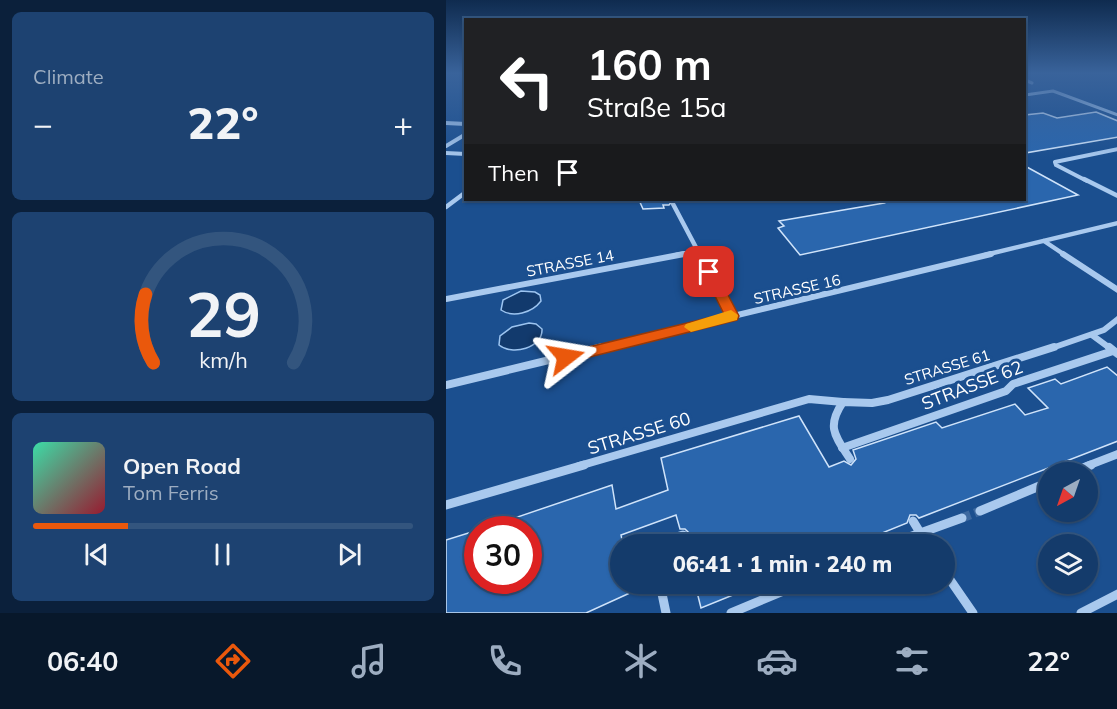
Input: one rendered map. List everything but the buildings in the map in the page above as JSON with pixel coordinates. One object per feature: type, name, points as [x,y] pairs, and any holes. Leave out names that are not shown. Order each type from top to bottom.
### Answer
[{"type":"street","points":[[1082,102],[1118,115]]},
{"type":"street","points":[[446,123],[464,124]]},
{"type":"street","points":[[446,146],[464,135]]},
{"type":"street","points":[[1118,149],[1055,162],[1056,165],[1118,196]]},
{"type":"street","points":[[446,153],[464,154]]},
{"type":"street","points":[[446,207],[464,194]]},
{"type":"street","points":[[673,204],[732,316]]},
{"type":"street","name":"STRASSE 16","points":[[446,385],[1118,223]]},
{"type":"street","points":[[1044,241],[1118,290]]},
{"type":"street","name":"STRASSE 14","points":[[446,299],[698,251]]},
{"type":"street","name":"STRASSE 61","points":[[843,402],[872,403],[888,400],[1092,335],[1104,330],[1118,319]]},
{"type":"street","points":[[1092,335],[1115,352]]},
{"type":"street","name":"STRASSE 62","points":[[842,448],[1006,391],[1013,384],[1115,352]]},
{"type":"street","name":"STRASSE 60","points":[[446,505],[809,399],[843,402]]},
{"type":"street","points":[[843,402],[833,414],[831,428],[850,459]]},
{"type":"street","points":[[1098,462],[1117,455]]},
{"type":"street","points":[[980,511],[1038,487]]},
{"type":"street","points":[[912,521],[920,533],[962,518]]},
{"type":"street","points":[[955,586],[973,613]]},
{"type":"street","points":[[662,594],[666,613]]},
{"type":"street","points":[[731,613],[776,594]]},
{"type":"street","points":[[1081,613],[1118,594]]},
{"type":"water","points":[[521,291],[535,292],[540,295],[541,301],[533,309],[522,313],[511,314],[501,310],[503,300]]},
{"type":"water","points":[[529,323],[536,324],[542,329],[538,341],[519,350],[511,350],[499,345],[500,336],[512,327]]},
{"type":"tunnel","points":[[962,518],[980,511]]},
{"type":"slow traffic","points":[[691,327],[731,315]]},
{"type":"route","points":[[566,357],[732,316],[709,272]]}]
